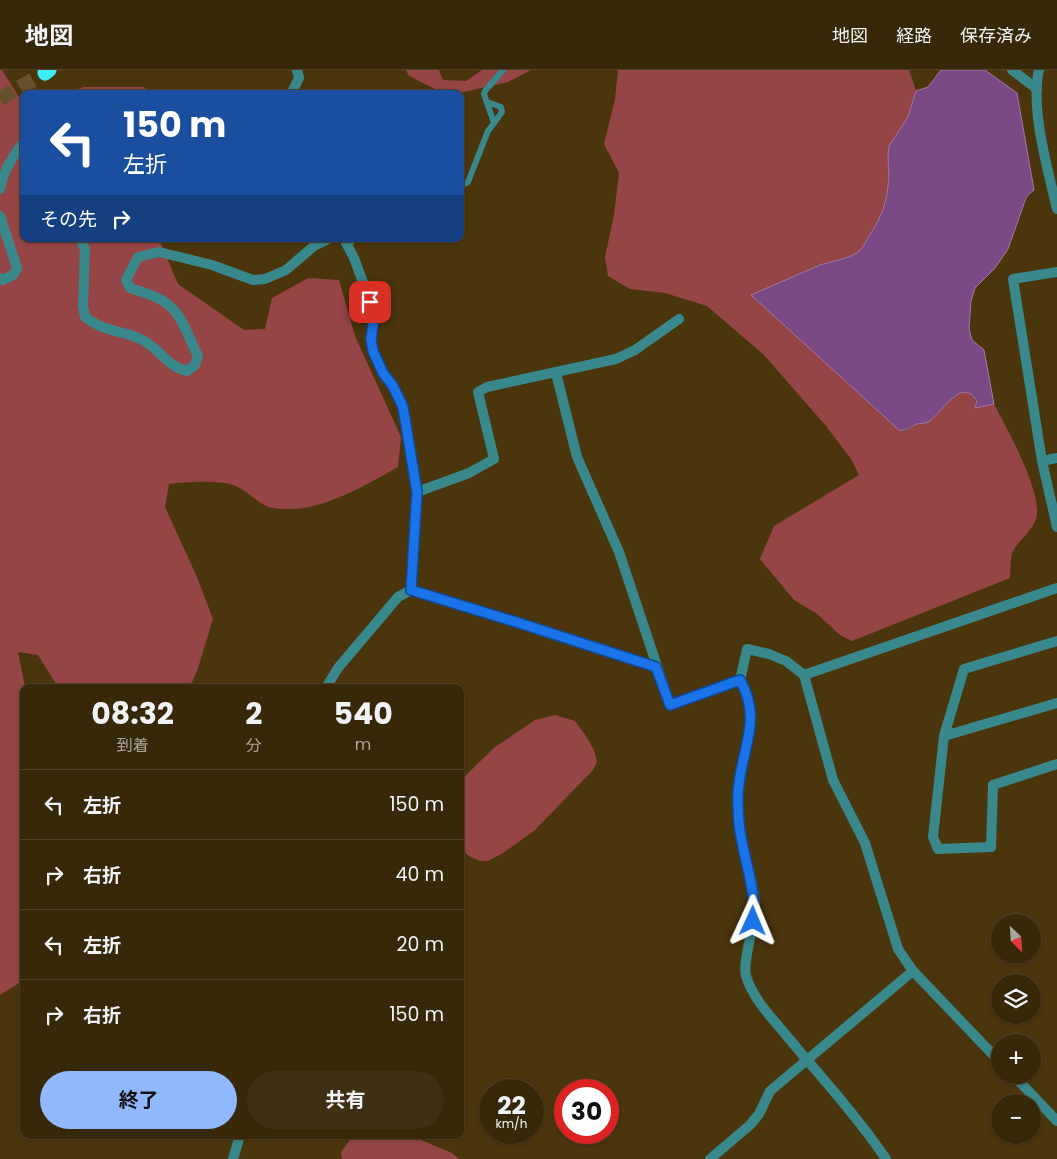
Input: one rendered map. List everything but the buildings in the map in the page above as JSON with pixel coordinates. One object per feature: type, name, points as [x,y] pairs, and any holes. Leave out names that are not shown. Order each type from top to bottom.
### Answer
[{"type":"street","points":[[293,90],[299,78],[297,70]]},
{"type":"street","points":[[1012,70],[1036,90]]},
{"type":"street","points":[[1039,70],[1036,90],[1041,136],[1057,209]]},
{"type":"street","points":[[0,189],[10,159],[20,146]]},
{"type":"street","points":[[0,216],[17,268],[13,275],[3,280],[0,278]]},
{"type":"street","points":[[81,242],[85,250],[82,306],[85,317],[99,326],[129,334],[147,342],[166,361],[179,369],[187,371],[194,364],[198,356],[173,308],[158,298],[130,288],[126,280],[138,257],[160,252],[212,265],[253,280],[265,279],[286,270],[314,246],[322,242]]},
{"type":"street","points":[[349,242],[374,317],[371,339],[373,351],[383,373],[393,386],[403,407],[417,492],[411,590]]},
{"type":"street","points":[[1057,272],[1013,278],[1042,461],[1057,527]]},
{"type":"street","points":[[417,492],[469,473],[494,459],[478,392],[488,387],[616,359],[635,350],[679,319]]},
{"type":"street","points":[[556,373],[577,457],[619,552],[670,705],[740,680]]},
{"type":"street","points":[[1042,461],[1057,458]]},
{"type":"street","points":[[804,675],[1057,588]]},
{"type":"street","points":[[328,684],[338,668],[398,596],[411,590],[656,667]]},
{"type":"street","points":[[1057,640],[964,669],[944,736],[933,838],[938,849],[991,847],[993,785],[1057,764]]},
{"type":"street","points":[[886,1159],[842,1101],[758,1000],[745,975],[755,906],[752,882],[742,846],[739,821],[739,784],[748,742],[751,715],[747,693],[740,680],[747,649],[769,654],[786,661],[804,675],[833,780],[865,843],[898,949],[913,971],[991,1053]]},
{"type":"street","points":[[944,736],[1057,703]]},
{"type":"street","points":[[710,1159],[750,1125],[759,1114],[770,1091],[913,971]]},
{"type":"street","points":[[1022,1084],[1057,1121]]},
{"type":"street","points":[[233,1159],[239,1139]]},
{"type":"lane","points":[[494,123],[484,94],[503,70]]},
{"type":"lane","points":[[464,184],[468,182],[488,131],[502,112],[501,107],[487,102]]},
{"type":"shaded area","points":[[0,70],[2,70],[20,99],[20,242],[160,242],[178,284],[244,330],[265,329],[272,298],[308,278],[339,280],[355,336],[401,437],[398,467],[354,491],[322,504],[305,508],[268,507],[238,487],[226,483],[169,484],[165,507],[197,577],[213,619],[191,684],[56,684],[38,655],[18,652],[24,684],[20,684],[20,982],[0,995]]},
{"type":"shaded area","points":[[406,70],[439,70],[443,80],[466,81],[482,70],[531,70],[508,82],[464,92],[464,90],[437,90],[409,76]]},
{"type":"shaded area","points":[[618,70],[909,70],[916,91],[908,117],[894,137],[888,155],[889,177],[883,210],[862,248],[845,259],[820,265],[758,301],[905,431],[925,423],[947,402],[959,394],[973,395],[976,400],[975,407],[994,404],[1015,444],[1029,478],[1037,508],[1034,523],[1013,551],[1010,578],[852,641],[840,635],[816,613],[794,600],[760,559],[774,526],[859,475],[851,459],[826,426],[764,355],[707,306],[665,293],[630,289],[608,276],[605,257],[614,215],[619,173],[604,144],[615,99]]},
{"type":"shaded area","points":[[941,70],[985,70],[1017,93],[1034,190],[1026,198],[1008,249],[995,268],[975,288],[971,301],[969,329],[972,340],[984,350],[994,404],[975,408],[975,398],[968,393],[962,393],[950,401],[928,422],[899,430],[751,295],[820,265],[849,257],[862,248],[883,210],[889,177],[889,146],[908,117],[916,91],[928,87]]},
{"type":"shaded area","points":[[84,87],[144,87],[146,90],[75,90]]},
{"type":"shaded area","points":[[555,715],[575,721],[594,750],[597,762],[593,770],[534,831],[503,853],[488,861],[480,861],[464,852],[464,777],[495,747],[535,720]]},
{"type":"shaded area","points":[[419,1139],[452,1153],[459,1159],[342,1159],[341,1152],[350,1140]]},
{"type":"tunnel","points":[[0,99],[45,73]]},
{"type":"route","points":[[370,302],[374,317],[371,339],[373,351],[383,373],[393,386],[403,407],[417,492],[411,590],[656,667],[670,705],[740,680],[747,693],[751,715],[748,742],[739,784],[739,821],[742,846],[752,882],[755,906],[753,921]]}]
